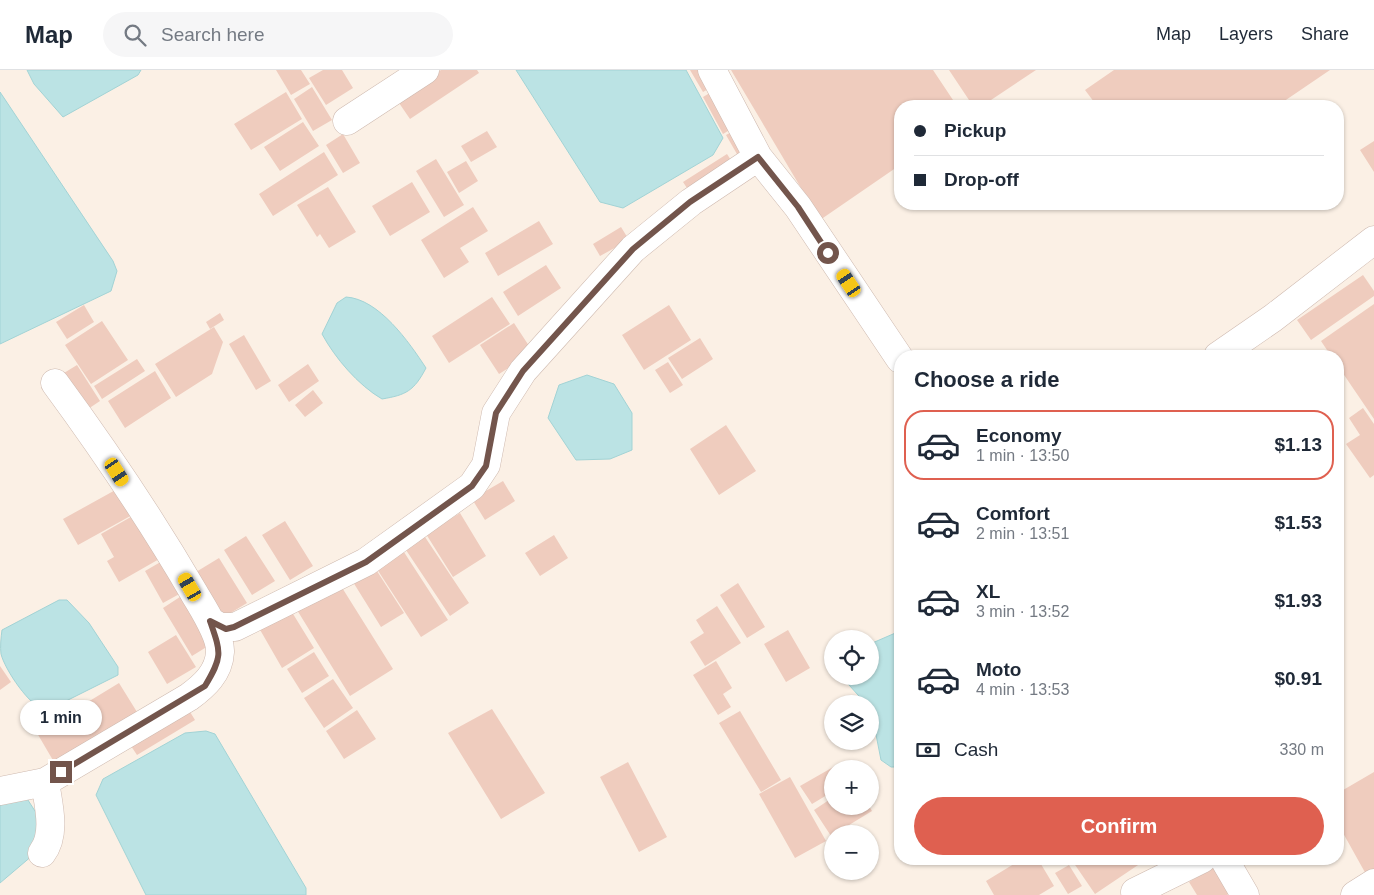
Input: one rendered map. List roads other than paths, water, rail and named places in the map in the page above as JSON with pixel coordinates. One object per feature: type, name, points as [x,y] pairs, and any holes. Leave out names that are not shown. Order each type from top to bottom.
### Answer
[{"type":"street","points":[[347,121],[425,70]]},
{"type":"street","points":[[712,70],[758,157],[798,207],[894,350]]},
{"type":"street","points":[[210,621],[226,629],[234,627],[366,562],[472,486],[486,466],[496,413],[523,371],[633,249],[690,202],[758,157]]},
{"type":"street","points":[[1227,350],[1273,318],[1374,240]]},
{"type":"street","points":[[0,791],[45,782],[205,686],[215,669],[220,651],[210,621],[170,553],[85,424],[55,383]]},
{"type":"street","points":[[42,853],[46,848],[51,825],[45,782]]},
{"type":"street","points":[[1135,892],[1190,865]]},
{"type":"street","points":[[1228,865],[1245,895]]},
{"type":"street","points":[[1355,895],[1374,883]]},
{"type":"water","points":[[27,70],[141,70],[138,75],[63,117],[34,84]]},
{"type":"water","points":[[516,70],[686,70],[723,138],[713,155],[623,208],[600,202]]},
{"type":"water","points":[[0,92],[113,261],[117,271],[111,291],[0,344]]},
{"type":"water","points":[[346,297],[370,305],[381,313],[402,335],[426,368],[417,382],[408,391],[397,396],[382,399],[356,379],[327,343],[322,334],[337,303]]},
{"type":"water","points":[[587,375],[614,384],[632,413],[632,450],[610,459],[576,460],[548,418],[559,385]]},
{"type":"water","points":[[59,600],[67,600],[89,623],[118,667],[118,675],[46,711],[33,703],[7,669],[1,654],[1,636],[2,630]]},
{"type":"water","points":[[894,634],[894,767],[881,760],[879,750],[879,695],[858,695],[849,685],[879,685],[879,640]]},
{"type":"water","points":[[206,731],[215,734],[306,888],[306,895],[146,895],[96,795],[103,779],[185,733]]},
{"type":"water","points":[[26,797],[42,822],[33,855],[0,883],[0,800]]}]
